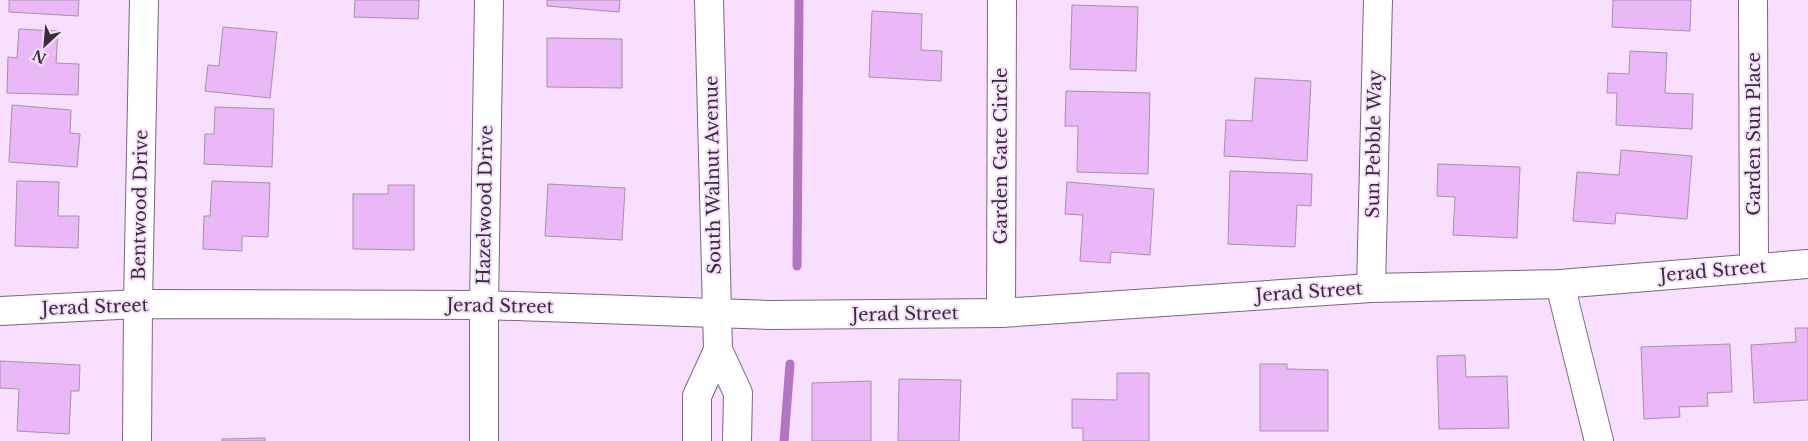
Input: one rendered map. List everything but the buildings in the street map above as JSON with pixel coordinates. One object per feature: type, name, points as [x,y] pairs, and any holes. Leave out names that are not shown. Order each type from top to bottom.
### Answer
[{"type":"street","name":"Bentwood Drive","points":[[137,441],[144,0]]},
{"type":"street","name":"Hazelwood Drive","points":[[484,441],[484,305],[489,0]]},
{"type":"street","name":"South Walnut Avenue","points":[[709,0],[718,350],[738,393],[737,441]]},
{"type":"street","name":"Garden Gate Circle","points":[[1001,313],[1002,0]]},
{"type":"street","name":"Sun Pebble Way","points":[[1371,288],[1378,0]]},
{"type":"street","name":"Garden Sun Place","points":[[1753,0],[1754,267]]},
{"type":"street","name":"Jerad Street","points":[[0,311],[138,304],[484,305],[779,315],[1001,313],[1371,288],[1560,284],[1808,264]]},
{"type":"street","points":[[1560,284],[1599,441]]},
{"type":"street","name":"South Walnut Avenue","points":[[696,441],[697,396],[718,350]]},
{"type":"waterway","points":[[797,266],[799,0]]},
{"type":"waterway","points":[[784,441],[790,364]]}]
